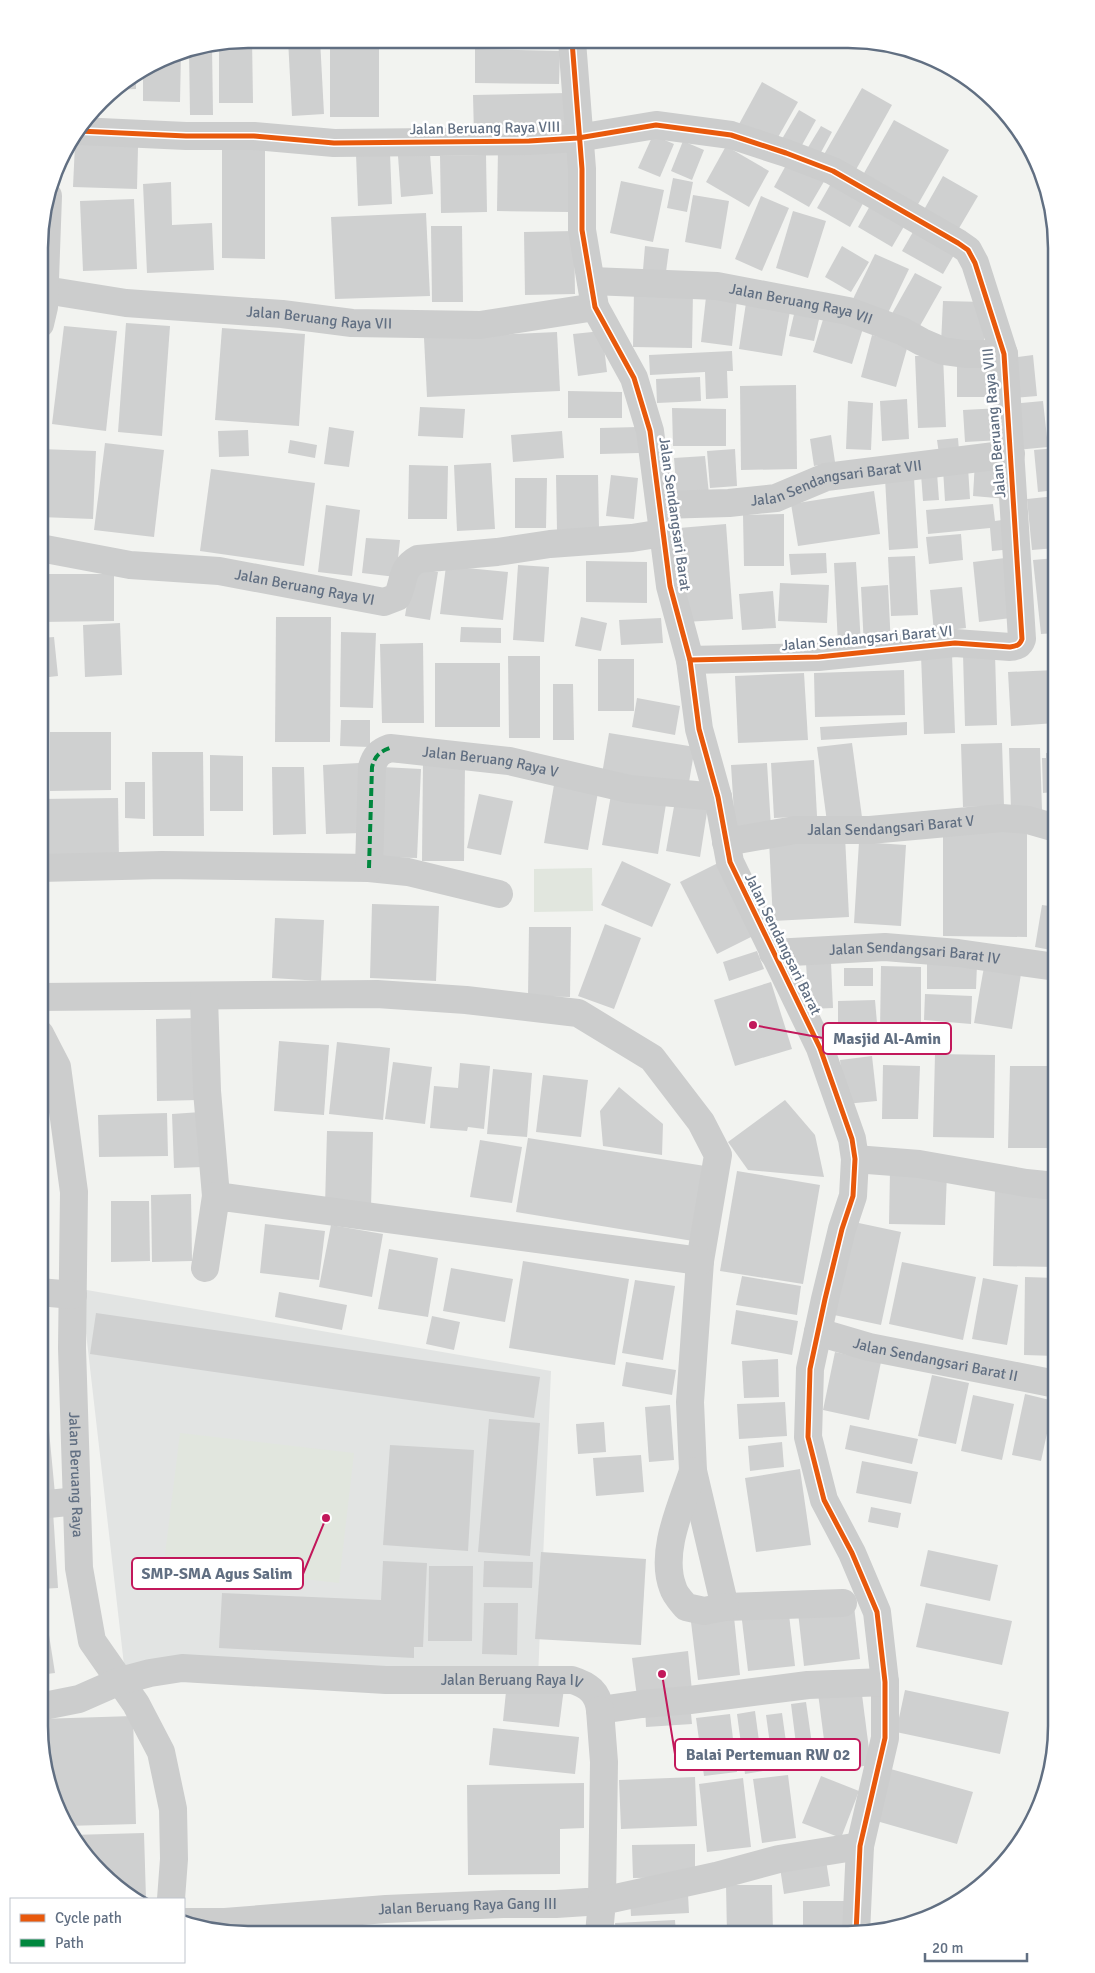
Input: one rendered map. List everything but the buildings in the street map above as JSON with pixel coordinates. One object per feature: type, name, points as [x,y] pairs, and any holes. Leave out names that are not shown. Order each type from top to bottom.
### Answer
[{"type":"street","points":[[572,48],[578,138]]},
{"type":"street","name":"Jalan Beruang Raya VIII","points":[[85,131],[186,136],[254,136],[334,143],[529,141],[578,138],[656,125],[731,135],[833,171],[958,242],[968,250],[975,262],[1004,354],[1022,639],[1016,646]]},
{"type":"street","name":"Jalan Sendangsari Barat","points":[[578,138],[582,169],[582,230],[593,294],[634,378],[650,431],[670,586],[690,660],[699,728],[718,797],[730,862],[820,1048],[852,1139],[855,1159],[853,1196],[842,1229],[810,1369],[808,1437],[824,1500],[852,1552],[876,1612],[885,1682],[885,1738],[860,1846],[856,1925]]},
{"type":"street","name":"Jalan Beruang Raya VII","points":[[48,290],[126,303],[282,314],[352,323],[480,325],[593,294],[717,286],[848,311],[902,331],[922,342],[944,350],[964,354],[1004,354]]},
{"type":"street","name":"Jalan Sendangsari Barat VII","points":[[660,505],[729,503],[776,498],[826,478],[1011,454]]},
{"type":"street","name":"Jalan Beruang Raya VI","points":[[48,550],[130,565],[218,571],[384,602],[397,597],[405,570],[410,563],[418,559],[497,552],[550,544],[632,538],[663,533]]},
{"type":"street","name":"Jalan Sendangsari Barat VI","points":[[690,660],[818,657],[955,643],[1016,646]]},
{"type":"street","name":"Jalan Beruang Raya V","points":[[369,868],[372,767],[374,758],[380,752],[390,748],[509,761],[629,789],[718,797]]},
{"type":"street","name":"Jalan Sendangsari Barat V","points":[[726,842],[795,830],[870,830],[1002,818],[1028,820],[1048,826]]},
{"type":"street","points":[[48,868],[162,864],[369,868],[408,872],[499,894]]},
{"type":"street","name":"Jalan Sendangsari Barat IV","points":[[773,953],[884,947],[958,953],[1048,966]]},
{"type":"street","points":[[48,998],[377,994],[466,1000],[578,1013],[652,1058],[701,1122],[718,1155],[700,1261],[690,1402],[693,1470],[725,1607]]},
{"type":"street","points":[[204,997],[207,1091],[216,1196],[205,1268]]},
{"type":"street","name":"Jalan Beruang Raya","points":[[48,1068],[74,1192],[72,1348],[79,1568],[92,1641],[136,1704],[161,1752],[173,1809],[174,1859],[171,1898]]},
{"type":"street","points":[[855,1159],[919,1164],[1048,1185]]},
{"type":"street","points":[[216,1196],[700,1261]]},
{"type":"street","points":[[48,1293],[73,1295]]},
{"type":"street","name":"Jalan Sendangsari Barat II","points":[[818,1332],[869,1347],[1048,1382]]},
{"type":"street","points":[[693,1470],[674,1526],[668,1564],[673,1589],[686,1608],[704,1610],[725,1607],[843,1603]]},
{"type":"street","points":[[48,1504],[77,1501]]},
{"type":"street","name":"Jalan Beruang Raya IV","points":[[48,1705],[78,1699],[120,1681],[150,1673],[182,1668],[386,1680],[572,1680],[586,1684],[594,1693],[600,1710]]},
{"type":"street","points":[[600,1926],[602,1901],[604,1762],[600,1710],[808,1685],[885,1682]]},
{"type":"street","name":"Jalan Beruang Raya Gang III","points":[[208,1922],[386,1909],[602,1901],[692,1882],[779,1859],[860,1846]]},
{"type":"shaded area","points":[[592,868],[593,911],[534,912],[534,869]]},
{"type":"shaded area","points":[[81,1289],[551,1371],[538,1677],[124,1665]]},
{"type":"shaded area","points":[[180,1433],[354,1453],[339,1583],[164,1563]]},
{"type":"marked path","points":[[369,868],[372,767],[378,755],[390,748]]},
{"type":"cycle path","points":[[573,48],[582,169],[582,230],[595,307],[634,378],[650,431],[670,586],[690,660],[699,729],[718,797],[730,862],[820,1048],[852,1139],[855,1159],[853,1196],[842,1229],[810,1369],[808,1437],[824,1500],[852,1553],[877,1612],[885,1682],[885,1738],[860,1846],[856,1925]]},
{"type":"cycle path","points":[[85,131],[186,136],[254,136],[334,143],[529,141],[578,138],[656,125],[731,135],[833,171],[968,250],[975,263],[1004,354],[1022,639],[1020,643],[1010,647],[955,643],[818,657],[690,660]]},
{"type":"place","name":"Masjid Al-Amin","points":[[753,1025]]},
{"type":"place","name":"SMP-SMA Agus Salim","points":[[326,1518]]},
{"type":"place","name":"Balai Pertemuan RW 02","points":[[662,1674]]}]
